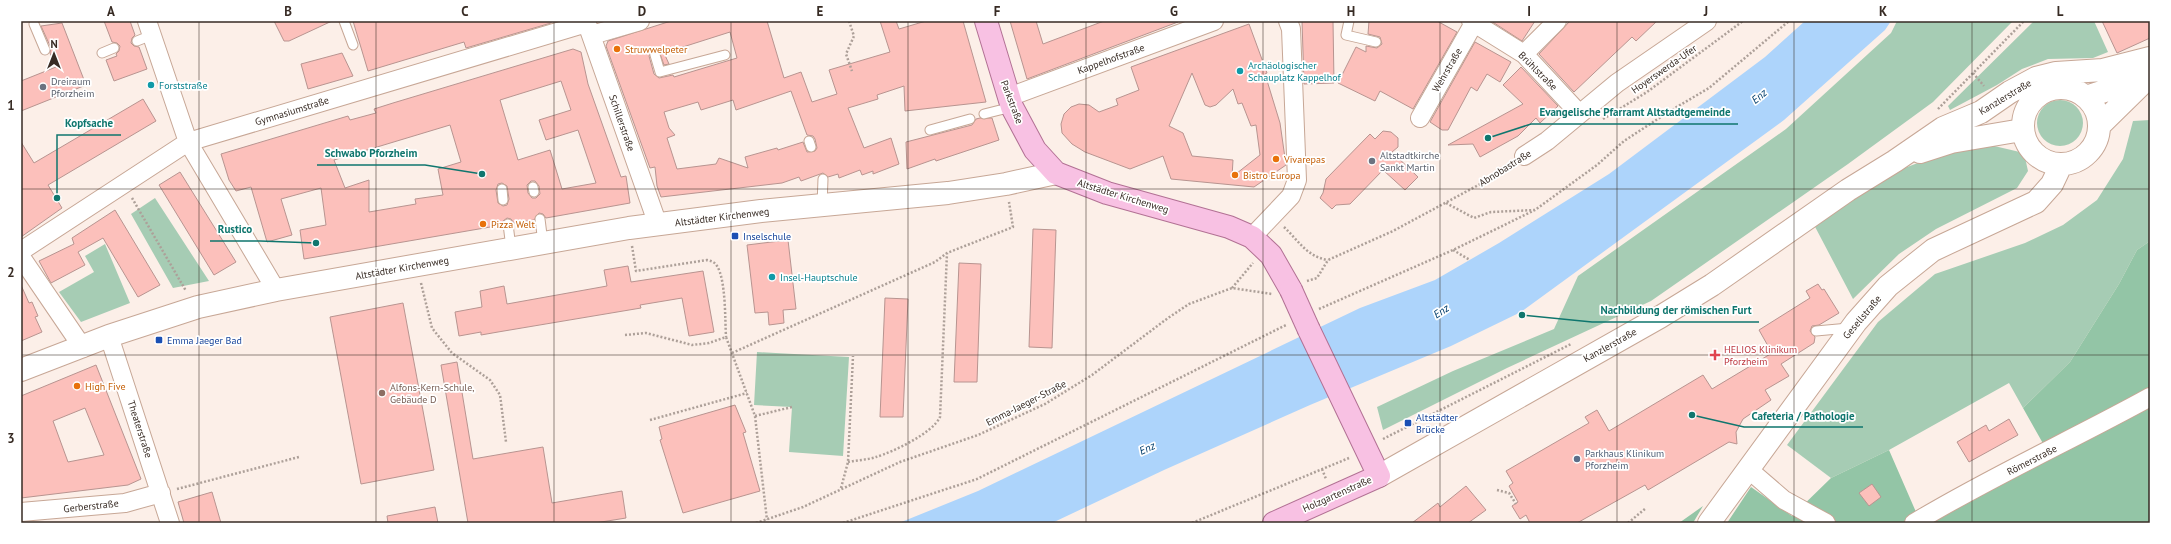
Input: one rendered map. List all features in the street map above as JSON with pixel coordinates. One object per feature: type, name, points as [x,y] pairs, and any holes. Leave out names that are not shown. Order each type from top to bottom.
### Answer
[{"type":"main road","name":"Parkstraße","points":[[986,21],[1011,102],[1036,150],[1056,173]]},
{"type":"main road","name":"Kanzlerstraße","points":[[1379,476],[1660,317],[1712,285],[1848,190],[1895,161],[1943,128],[1981,112],[2010,92],[2036,78],[2056,73],[2103,70],[2149,70]]},
{"type":"main road","points":[[2022,130],[2026,143],[2034,154],[2047,162],[2061,165],[2073,163],[2084,157],[2092,149],[2097,138],[2099,126],[2096,110],[2086,97],[2149,70]]},
{"type":"main road","points":[[2099,126],[2149,70]]},
{"type":"main road","name":"Kanzlerstraße","points":[[1895,161],[1951,142],[2022,130],[2024,114],[2032,101],[2044,92],[2058,88],[2073,90],[2086,97]]},
{"type":"main road","name":"Gesellstraße","points":[[1709,523],[1852,327],[1888,286],[1933,250],[2036,202],[2052,184],[2061,165]]},
{"type":"main road","name":"Altstädter Kirchenweg","points":[[21,370],[83,348],[109,336],[198,307],[276,290],[628,228],[761,211],[948,192],[1006,184],[1056,173],[1107,193],[1228,227],[1258,242],[1276,263],[1290,289],[1304,322]]},
{"type":"main road","points":[[1304,322],[1379,476]]},
{"type":"main road","name":"Holzgartenstraße","points":[[1274,523],[1379,476]]},
{"type":"street","name":"Kappelhofstraße","points":[[1011,102],[1214,21]]},
{"type":"street","points":[[1258,242],[1291,196],[1296,180],[1291,29],[1288,21]]},
{"type":"street","points":[[1524,54],[1557,21]]},
{"type":"street","name":"Abnobastraße","points":[[1524,156],[1617,83],[1707,21]]},
{"type":"street","name":"Brühlstraße","points":[[1472,22],[1524,54],[1576,110],[1578,115]]},
{"type":"street","name":"Wehrstraße","points":[[1420,118],[1472,22]]},
{"type":"street","name":"Gymnasiumstraße","points":[[21,251],[188,142],[366,84],[588,26],[643,24]]},
{"type":"street","name":"Schillerstraße","points":[[588,26],[658,225]]},
{"type":"street","points":[[145,32],[188,142],[276,290]]},
{"type":"street","points":[[21,257],[83,348]]},
{"type":"street","name":"Theaterstraße","points":[[109,336],[170,523]]},
{"type":"street","name":"Römerstraße","points":[[1914,523],[1950,501],[2072,440],[2150,397]]},
{"type":"street","points":[[1748,469],[1784,500],[1826,523]]},
{"type":"street","name":"Gerberstraße","points":[[21,512],[125,503],[160,493]]},
{"type":"lane","points":[[344,21],[353,45]]},
{"type":"lane","points":[[1349,21],[1346,35],[1376,42]]},
{"type":"lane","points":[[34,24],[45,50]]},
{"type":"lane","points":[[102,53],[114,48]]},
{"type":"lane","points":[[655,55],[660,72],[725,55]]},
{"type":"lane","points":[[984,114],[1011,102]]},
{"type":"lane","points":[[930,130],[970,119]]},
{"type":"lane","points":[[822,206],[823,179]]},
{"type":"lane","points":[[502,189],[503,200]]},
{"type":"lane","points":[[540,219],[543,243]]},
{"type":"lane","points":[[508,224],[511,248]]},
{"type":"lane","points":[[1816,331],[1852,327]]},
{"type":"path","points":[[849,21],[854,36],[846,54],[852,71]]},
{"type":"path","name":"Hoyerswerda-Ufer","points":[[1602,120],[1647,92],[1743,21]]},
{"type":"path","points":[[843,523],[977,479],[1535,210],[1597,165],[1624,141],[1709,88],[1789,21]]},
{"type":"path","points":[[1932,112],[2024,21]]},
{"type":"path","name":"Abnobastraße","points":[[1328,260],[1393,231],[1446,203],[1524,156]]},
{"type":"path","points":[[123,184],[186,290]]},
{"type":"path","points":[[732,354],[935,262],[947,253],[1013,227],[1006,184]]},
{"type":"path","points":[[1446,203],[1474,218],[1491,212],[1535,210]]},
{"type":"path","points":[[1232,288],[1258,242],[1284,227],[1306,251],[1314,256],[1328,260],[1317,278],[1290,289]]},
{"type":"path","points":[[628,228],[636,271],[707,260],[714,263],[718,267],[725,307],[726,337],[755,416],[767,520]]},
{"type":"path","points":[[1453,250],[1470,260]]},
{"type":"path","points":[[848,462],[875,458],[899,447],[936,424],[940,417],[947,253]]},
{"type":"path","points":[[416,265],[432,328],[452,353],[490,380],[500,396],[506,442]]},
{"type":"path","name":"Emma-Jaeger-Straße","points":[[756,523],[803,507],[841,488],[900,462],[978,435],[1050,401],[1092,376],[1177,311],[1206,297],[1232,288],[1270,295],[1290,289]]},
{"type":"path","points":[[625,335],[646,333],[692,345],[709,344],[726,337]]},
{"type":"path","points":[[1192,523],[1365,447],[1575,342]]},
{"type":"path","points":[[841,488],[848,462],[854,356]]},
{"type":"path","points":[[650,420],[747,393]]},
{"type":"path","points":[[755,416],[792,407]]},
{"type":"path","points":[[160,493],[300,458]]},
{"type":"path","points":[[1496,490],[1509,493],[1516,504]]},
{"type":"path","points":[[1628,523],[1646,508]]},
{"type":"green space","points":[[1897,21],[2013,21],[1933,102],[1848,164],[1651,301],[1507,368],[1383,430],[1377,407],[1453,371],[1554,329],[1578,276],[1786,129],[1891,33]]},
{"type":"green space","points":[[2034,21],[2094,21],[2108,52],[2093,58],[2048,59],[2022,69],[1997,85],[1950,110],[1948,106]]},
{"type":"green space","points":[[2055,100],[2065,100],[2073,104],[2079,110],[2083,118],[2083,128],[2079,136],[2073,142],[2065,146],[2055,146],[2047,142],[2041,136],[2037,128],[2037,118],[2041,110],[2047,104]]},
{"type":"green space","points":[[2150,120],[2150,241],[2137,250],[2119,284],[2070,362],[2023,408],[2009,383],[1889,450],[1831,478],[1787,445],[1878,322],[1935,274],[2025,243],[2063,225],[2097,200],[2123,159],[2133,121]]},
{"type":"green space","points":[[1990,145],[2024,153],[2028,171],[2017,188],[1936,229],[1899,254],[1853,299],[1812,221],[1902,169],[1957,148]]},
{"type":"green space","points":[[155,198],[209,281],[173,288],[131,214]]},
{"type":"green space","points":[[2150,241],[2150,523],[1727,523],[1751,487],[1792,516],[1831,478],[1889,450],[1916,512],[2045,447],[2023,408],[2070,362],[2119,284],[2137,250]]},
{"type":"green space","points":[[105,244],[130,303],[81,322],[59,292],[94,272],[85,256]]},
{"type":"green space","points":[[757,352],[849,357],[843,456],[789,452],[792,407],[754,405]]},
{"type":"green space","points":[[1703,506],[1693,523],[1679,523]]},
{"type":"water","name":"Enz","points":[[1805,21],[1891,21],[1885,30],[1784,120],[1521,312],[1451,346],[1310,405],[1164,470],[1052,523],[899,523],[978,491],[1360,308],[1435,280],[1499,243],[1609,174],[1765,57]]},
{"type":"building","points":[[104,21],[130,21],[135,35],[132,38],[131,43],[134,46],[139,47],[147,69],[114,81],[106,60],[117,56],[116,54],[119,51],[120,46],[117,43],[112,42]]},
{"type":"building","points":[[274,21],[332,21],[289,41],[284,41]]},
{"type":"building","points":[[353,21],[551,21],[551,23],[466,48],[464,42],[368,71]]},
{"type":"building","points":[[671,21],[767,21],[784,78],[801,72],[812,102],[837,94],[829,70],[890,52],[880,21],[896,21],[899,29],[926,21],[963,21],[986,102],[905,111],[904,86],[877,95],[878,99],[848,108],[864,148],[891,138],[899,164],[873,174],[873,171],[862,175],[860,170],[839,178],[838,174],[828,177],[823,173],[801,181],[799,177],[782,183],[661,197],[657,186],[655,167],[650,168],[606,46],[608,41]],"holes":[[[730,32],[737,58],[674,77],[673,75],[659,78],[654,74],[649,56],[653,49],[659,51],[664,65],[669,64],[664,53]],[[791,91],[807,135],[813,136],[815,139],[817,148],[815,151],[807,152],[803,142],[778,150],[777,148],[745,157],[748,168],[719,158],[716,164],[677,169],[667,138],[675,135],[669,128],[664,112],[698,102],[701,110],[733,100],[736,110]]]},
{"type":"building","points":[[1010,21],[1036,21],[1043,44],[1104,21],[1178,22],[1027,79]]},
{"type":"building","points":[[1302,21],[1333,21],[1334,83],[1304,84]]},
{"type":"building","points":[[1369,21],[1437,21],[1457,32],[1413,109],[1380,91],[1375,101],[1338,83],[1356,47],[1366,52],[1366,46],[1377,48],[1382,44],[1380,37],[1368,34]]},
{"type":"building","points":[[1491,21],[1535,21],[1522,41]]},
{"type":"building","points":[[1570,21],[1657,21],[1636,41],[1632,37],[1574,92],[1539,54]]},
{"type":"building","points":[[2102,21],[2150,21],[2150,38],[2117,53]]},
{"type":"building","points":[[62,23],[86,85],[21,111],[21,81],[56,67],[50,53],[51,48],[41,26]]},
{"type":"building","points":[[1249,24],[1267,73],[1265,74],[1280,123],[1286,165],[1254,187],[1171,179],[1163,156],[1130,169],[1085,152],[1072,144],[1062,133],[1061,124],[1064,114],[1071,107],[1079,104],[1089,105],[1099,112],[1118,105],[1116,99],[1139,90],[1131,67]],"holes":[[[1192,73],[1205,105],[1210,107],[1216,105],[1233,89],[1238,104],[1242,103],[1251,126],[1256,125],[1260,155],[1232,177],[1233,160],[1192,156],[1183,133],[1169,126]]]},
{"type":"building","points":[[1475,42],[1511,62],[1500,82],[1487,74],[1477,91],[1471,87],[1448,130],[1442,130],[1430,122]]},
{"type":"building","points":[[573,49],[581,52],[588,84],[621,177],[626,176],[630,203],[546,218],[543,214],[539,213],[534,220],[514,223],[511,219],[507,218],[503,221],[502,225],[304,259],[300,230],[326,225],[321,188],[281,199],[292,235],[267,242],[251,187],[236,191],[229,180],[221,154],[348,116],[350,120],[376,113],[374,109]],"holes":[[[561,81],[571,110],[539,120],[546,140],[578,130],[596,183],[562,189],[550,150],[518,160],[500,100]],[[450,125],[461,162],[438,169],[443,195],[415,199],[416,204],[369,212],[369,180],[345,188],[334,160]],[[531,181],[535,181],[539,186],[540,194],[536,198],[532,198],[528,193],[527,185]],[[502,183],[507,186],[509,199],[507,205],[503,206],[498,203],[496,190],[498,184]]]},
{"type":"building","points":[[342,53],[353,76],[308,89],[301,64]]},
{"type":"building","points":[[1521,67],[1558,106],[1540,123],[1536,118],[1518,136],[1480,157],[1473,144],[1448,145],[1523,104],[1503,85]]},
{"type":"building","points":[[143,99],[156,121],[48,185],[62,208],[21,237],[21,142],[34,163]]},
{"type":"building","points":[[992,118],[999,140],[907,169],[906,142],[972,125],[976,119]]},
{"type":"building","name":"Altstadtkirche Sankt Martin","points":[[1383,131],[1391,132],[1398,138],[1398,147],[1392,152],[1418,177],[1405,190],[1383,170],[1350,204],[1336,205],[1332,209],[1320,198],[1323,193],[1326,179],[1370,134],[1375,139]]},
{"type":"building","points":[[180,172],[236,262],[214,275],[159,185]]},
{"type":"building","points":[[115,210],[160,285],[138,297],[103,238],[78,252],[85,265],[51,283],[39,261],[74,244],[72,238]]},
{"type":"building","points":[[1033,229],[1056,230],[1052,348],[1029,347]]},
{"type":"building","name":"Insel-Hauptschule","points":[[788,240],[796,309],[783,310],[784,323],[769,325],[768,312],[755,313],[747,245]]},
{"type":"building","points":[[959,263],[981,264],[977,382],[954,382]]},
{"type":"building","points":[[628,266],[631,282],[703,271],[714,332],[689,336],[682,298],[640,305],[641,308],[481,335],[481,332],[459,336],[455,312],[482,307],[480,291],[504,286],[507,304],[607,286],[604,270]]},
{"type":"building","points":[[1818,284],[1822,290],[1824,289],[1839,313],[1819,325],[1812,326],[1810,331],[1815,337],[1814,343],[1781,364],[1789,376],[1765,390],[1771,400],[1743,419],[1736,432],[1737,444],[1729,442],[1648,490],[1645,485],[1577,523],[1530,523],[1526,515],[1520,519],[1512,506],[1518,502],[1509,486],[1513,483],[1506,471],[1589,423],[1585,417],[1597,410],[1609,431],[1703,375],[1712,389],[1772,353],[1759,330],[1810,298],[1806,291]]},
{"type":"building","points":[[21,285],[29,303],[32,302],[38,316],[35,317],[42,332],[21,341]]},
{"type":"building","points":[[885,298],[908,299],[903,417],[880,417]]},
{"type":"building","name":"Alfons-Kern-Schule, Gebäude D","points":[[403,303],[434,470],[361,484],[330,317]]},
{"type":"building","points":[[457,362],[473,459],[543,447],[552,503],[622,491],[626,518],[595,523],[468,523],[441,365]]},
{"type":"building","points":[[96,365],[141,479],[128,485],[21,498],[21,396]],"holes":[[[85,408],[104,455],[68,462],[53,421]]]},
{"type":"building","points":[[735,405],[746,432],[743,433],[760,491],[683,513],[660,440],[662,439],[659,427]]},
{"type":"building","points":[[2009,419],[2018,435],[1969,462],[1957,442],[1986,425],[1989,431]]},
{"type":"building","points":[[1872,484],[1881,497],[1869,506],[1859,493]]},
{"type":"building","points":[[1466,486],[1486,510],[1468,523],[1412,523],[1438,503],[1440,507]]},
{"type":"building","points":[[212,492],[221,523],[184,523],[178,502]]},
{"type":"building","points":[[435,507],[438,523],[388,523],[387,516]]},
{"type":"place","name":"Struwwelpeter","points":[[617,49]]},
{"type":"place","name":"Archäologischer Schauplatz Kappelhof","points":[[1240,71]]},
{"type":"place","name":"Forststraße","points":[[151,85]]},
{"type":"place","name":"Dreiraum Pforzheim","points":[[43,87]]},
{"type":"place","name":"Evangelische Pfarramt Altstadtgemeinde","points":[[1488,138]]},
{"type":"place","name":"Vivarepas","points":[[1276,159]]},
{"type":"place","name":"Altstadtkirche Sankt Martin","points":[[1372,161]]},
{"type":"place","name":"Schwabo Pforzheim","points":[[482,174]]},
{"type":"place","name":"Bistro Europa","points":[[1235,175]]},
{"type":"place","name":"Kopfsache","points":[[57,198]]},
{"type":"place","name":"Pizza Welt","points":[[483,224]]},
{"type":"place","name":"Inselschule","points":[[735,236]]},
{"type":"place","name":"Rustico","points":[[316,243]]},
{"type":"place","name":"Insel-Hauptschule","points":[[772,277]]},
{"type":"place","name":"Nachbildung der römischen Furt","points":[[1522,315]]},
{"type":"place","name":"Emma Jaeger Bad","points":[[159,340]]},
{"type":"place","name":"HELIOS Klinikum Pforzheim","points":[[1715,355]]},
{"type":"place","name":"High Five","points":[[77,386]]},
{"type":"place","name":"Alfons-Kern-Schule, Gebäude D","points":[[382,393]]},
{"type":"place","name":"Cafeteria / Pathologie","points":[[1692,415]]},
{"type":"place","name":"Altstädter Brücke","points":[[1408,423]]},
{"type":"place","name":"Parkhaus Klinikum Pforzheim","points":[[1577,459]]}]
